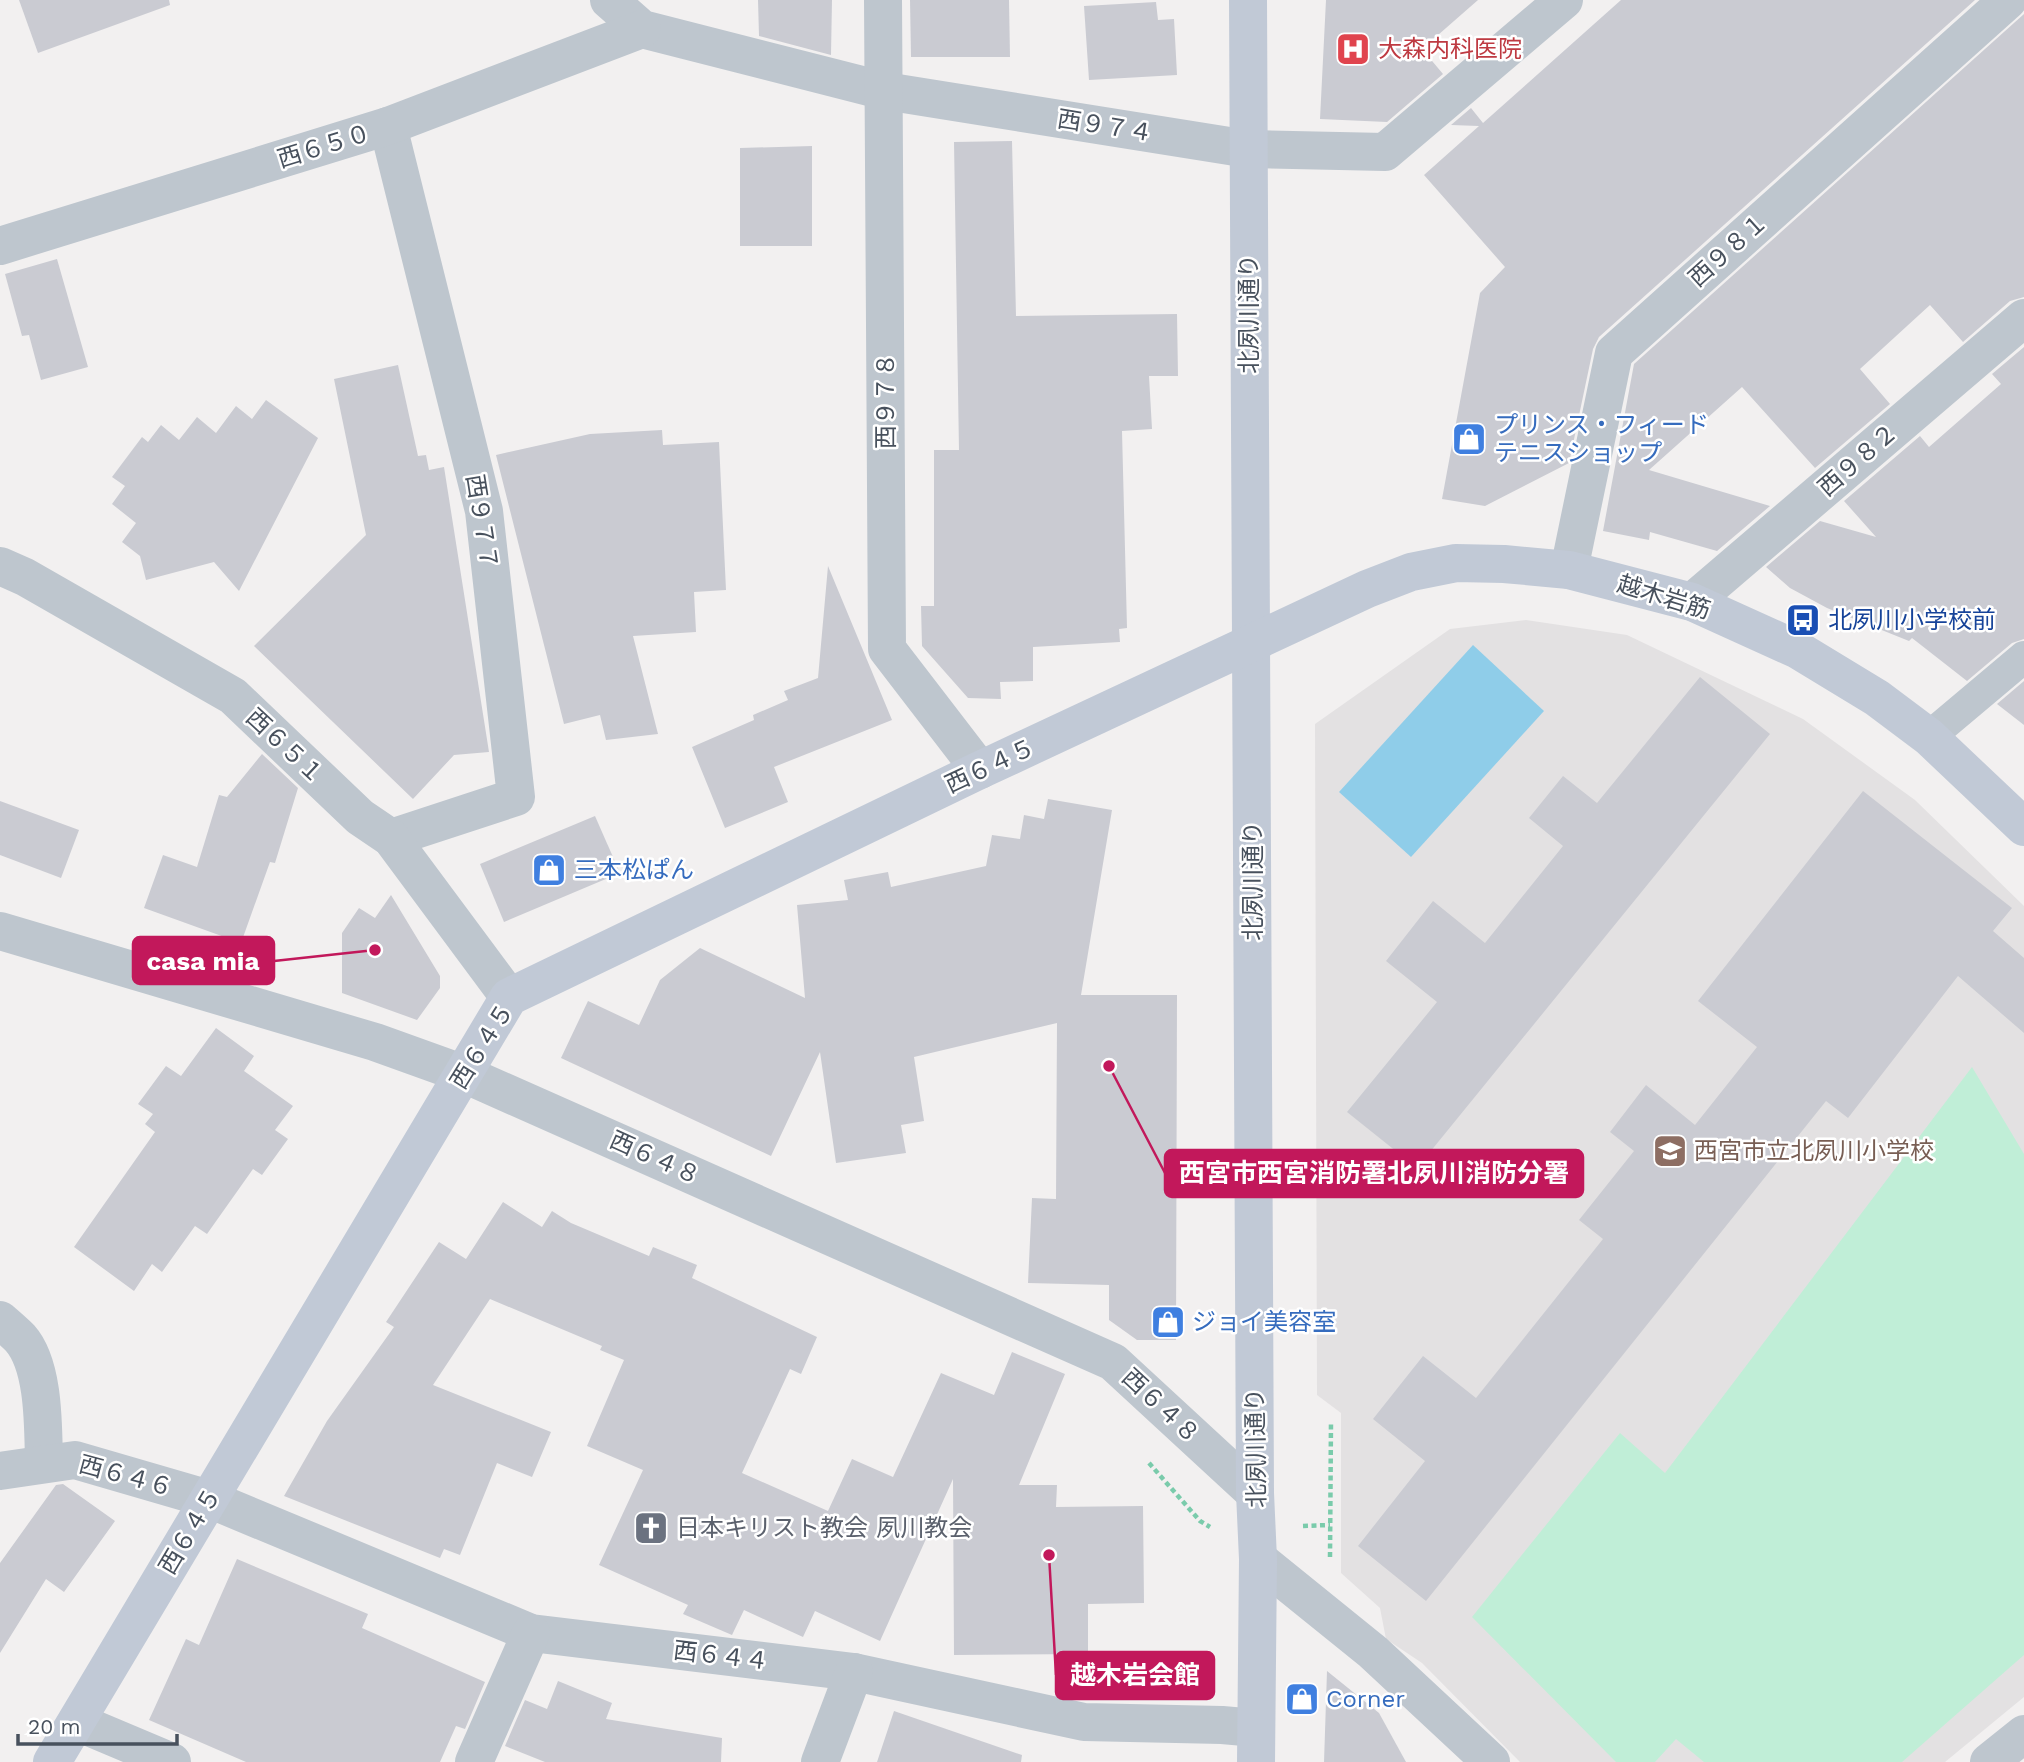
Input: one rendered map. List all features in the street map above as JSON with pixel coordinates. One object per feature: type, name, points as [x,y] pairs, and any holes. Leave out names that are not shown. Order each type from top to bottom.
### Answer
[{"type":"street","name":"西９７４","points":[[610,0],[642,29],[885,91],[1248,149],[1385,152],[1564,0]]},
{"type":"street","name":"西９７８","points":[[883,0],[887,649],[980,771]]},
{"type":"street","name":"北夙川通り","points":[[1248,0],[1255,1493],[1258,1559],[1256,1745]]},
{"type":"street","name":"西９８１","points":[[1569,570],[1614,353],[2008,0]]},
{"type":"street","name":"西６５０","points":[[0,246],[388,126],[642,29]]},
{"type":"street","name":"西９７７","points":[[388,126],[484,511],[516,797],[391,838]]},
{"type":"street","name":"西９８２","points":[[1692,602],[2024,318]]},
{"type":"street","name":"越木岩筋","points":[[1252,643],[1367,589],[1411,572],[1456,563],[1569,570],[1692,602],[1798,650],[1878,698],[1929,737],[2024,827]]},
{"type":"street","name":"西６５１","points":[[0,566],[25,577],[233,696],[360,817],[391,838],[509,997]]},
{"type":"street","name":"西６４５","points":[[52,1762],[509,997],[1252,643]]},
{"type":"street","name":"西６４８","points":[[0,931],[375,1042],[464,1074],[1113,1362],[1255,1493]]},
{"type":"street","points":[[0,1320],[22,1340],[35,1368],[42,1402],[44,1464]]},
{"type":"street","name":"西６４６","points":[[0,1471],[75,1460],[209,1499]]},
{"type":"street","name":"西６４４","points":[[209,1499],[531,1633],[854,1672],[1084,1722],[1222,1725],[1256,1745]]},
{"type":"street","points":[[1258,1559],[1373,1652],[1491,1762]]},
{"type":"street","points":[[474,1762],[531,1633]]},
{"type":"street","points":[[820,1762],[854,1672]]},
{"type":"street","points":[[78,1721],[172,1762]]},
{"type":"street","points":[[1989,1762],[2024,1734]]},
{"type":"lane","points":[[1929,737],[2024,657]]},
{"type":"path","points":[[1330,1525],[1331,1421]]},
{"type":"path","points":[[1144,1458],[1200,1521]]},
{"type":"shaded area","name":"西宮市立北夙川小学校","points":[[1526,620],[1627,635],[1803,719],[1915,800],[2024,906],[2024,1697],[1945,1762],[1520,1762],[1422,1663],[1386,1639],[1380,1608],[1341,1573],[1341,1413],[1317,1395],[1315,724],[1450,629]]},
{"type":"green space","points":[[1972,1067],[2024,1154],[2024,1655],[1902,1762],[1704,1762],[1676,1739],[1655,1762],[1616,1762],[1472,1617],[1620,1433],[1665,1473]]},
{"type":"water","points":[[1473,645],[1544,711],[1411,857],[1339,792]]},
{"type":"building","points":[[19,0],[169,0],[170,5],[38,53]]},
{"type":"building","points":[[758,0],[832,0],[831,55],[759,36]]},
{"type":"building","points":[[910,0],[1009,0],[1010,57],[911,57]]},
{"type":"building","points":[[1326,0],[1478,0],[1422,49],[1443,74],[1387,122],[1320,119]]},
{"type":"building","points":[[1621,0],[1975,0],[1599,337],[1593,349],[1569,463],[1485,506],[1442,499],[1480,293],[1505,267],[1424,175],[1479,126],[1451,125],[1471,108],[1483,123]]},
{"type":"building","points":[[1156,2],[1158,20],[1174,19],[1177,75],[1089,80],[1084,6]]},
{"type":"building","points":[[2024,14],[2024,297],[2010,301],[1963,342],[1930,305],[1860,369],[1890,404],[1815,468],[1742,387],[1649,470],[1770,506],[1717,551],[1650,532],[1649,540],[1603,531],[1634,364]]},
{"type":"building","points":[[1012,141],[1016,316],[1177,314],[1178,376],[1149,376],[1152,429],[1122,431],[1127,628],[1119,629],[1120,642],[1033,647],[1033,681],[1000,682],[1001,699],[968,698],[922,646],[921,606],[934,606],[934,450],[959,450],[954,142]]},
{"type":"building","points":[[812,146],[812,246],[740,246],[740,148]]},
{"type":"building","points":[[57,259],[88,367],[41,380],[29,335],[22,336],[5,274]]},
{"type":"building","points":[[2024,347],[2024,639],[2012,643],[1967,681],[1912,638],[1909,641],[1827,608],[1790,588],[1766,567],[1820,521],[1876,537],[1844,501],[1920,436],[1929,447],[2001,384],[1992,374]]},
{"type":"building","points":[[398,365],[418,456],[426,455],[429,470],[444,467],[489,752],[454,755],[413,799],[254,646],[366,535],[334,379]]},
{"type":"building","points":[[266,400],[318,438],[239,591],[214,562],[146,580],[140,556],[122,542],[136,523],[112,504],[125,486],[112,477],[142,437],[148,442],[161,425],[179,440],[197,417],[216,433],[236,406],[252,419]]},
{"type":"building","points":[[662,430],[663,445],[719,442],[726,590],[694,592],[696,632],[633,636],[658,734],[606,740],[600,715],[564,724],[496,455],[590,434]]},
{"type":"building","points":[[828,566],[892,720],[774,767],[788,802],[725,828],[692,747],[754,720],[753,715],[788,700],[784,691],[818,678]]},
{"type":"building","points":[[1700,677],[1770,734],[1417,1168],[1347,1112],[1437,1002],[1386,961],[1433,901],[1485,943],[1563,846],[1529,818],[1563,776],[1597,803]]},
{"type":"building","points":[[2024,681],[2024,725],[1997,704]]},
{"type":"building","points":[[262,754],[298,788],[275,863],[270,862],[241,943],[144,908],[163,855],[197,867],[219,795],[227,797]]},
{"type":"building","points":[[1863,791],[2012,908],[1993,931],[2024,958],[2024,1033],[1958,976],[1848,1118],[1826,1101],[1426,1601],[1358,1546],[1425,1461],[1373,1419],[1423,1356],[1476,1398],[1603,1239],[1579,1220],[1634,1151],[1610,1132],[1646,1085],[1695,1125],[1757,1047],[1698,1001]]},
{"type":"building","points":[[1048,799],[1112,810],[1081,995],[1177,995],[1176,1340],[1137,1340],[1109,1320],[1109,1285],[1028,1283],[1032,1198],[1056,1199],[1057,1023],[914,1057],[924,1121],[901,1125],[906,1153],[836,1163],[820,1052],[771,1156],[561,1058],[588,1001],[639,1025],[660,980],[700,948],[805,998],[797,905],[848,900],[844,880],[888,872],[891,887],[986,866],[992,835],[1020,839],[1024,815],[1044,819]]},
{"type":"building","points":[[0,801],[79,830],[61,878],[0,855]]},
{"type":"building","points":[[595,816],[620,873],[504,922],[480,864]]},
{"type":"building","points":[[391,895],[440,976],[440,988],[417,1020],[342,993],[342,933],[359,908],[375,918]]},
{"type":"building","points":[[216,1028],[254,1056],[244,1071],[293,1106],[275,1130],[288,1139],[262,1175],[253,1169],[207,1234],[195,1226],[162,1272],[152,1264],[134,1291],[74,1247],[155,1132],[145,1124],[153,1114],[138,1104],[166,1066],[181,1076]]},
{"type":"building","points":[[503,1202],[542,1227],[552,1211],[571,1223],[649,1256],[653,1247],[697,1265],[692,1278],[817,1337],[801,1374],[790,1369],[742,1473],[828,1511],[852,1459],[893,1477],[941,1373],[994,1395],[1012,1352],[1065,1374],[1019,1485],[1057,1485],[1056,1507],[1143,1506],[1144,1603],[1088,1604],[1088,1654],[954,1655],[953,1479],[880,1641],[815,1611],[803,1637],[744,1610],[732,1635],[683,1614],[688,1605],[599,1565],[643,1470],[587,1446],[624,1360],[600,1350],[602,1346],[490,1299],[433,1385],[551,1432],[532,1477],[497,1463],[460,1555],[444,1549],[440,1558],[284,1496],[327,1421],[394,1327],[386,1322],[439,1242],[466,1259]]},
{"type":"building","points":[[63,1484],[115,1521],[64,1592],[46,1579],[0,1653],[0,1563],[56,1485]]},
{"type":"building","points":[[237,1559],[368,1614],[362,1628],[485,1682],[465,1729],[456,1726],[440,1762],[246,1762],[149,1720],[186,1639],[199,1645]]},
{"type":"building","points":[[1327,1671],[1379,1713],[1406,1762],[1324,1762]]},
{"type":"building","points":[[558,1681],[612,1703],[606,1719],[722,1738],[721,1762],[545,1762],[505,1746],[525,1700],[547,1709]]},
{"type":"building","points":[[894,1711],[1022,1755],[1021,1762],[877,1762]]},
{"type":"place","name":"大森内科医院","points":[[1353,49]]},
{"type":"place","name":"プリンス・フィード テニスショップ","points":[[1469,439]]},
{"type":"place","name":"北夙川小学校前","points":[[1803,620]]},
{"type":"place","name":"三本松ぱん","points":[[549,870]]},
{"type":"place","name":"casa mia","points":[[375,950]]},
{"type":"place","name":"西宮市西宮消防署北夙川消防分署","points":[[1109,1066]]},
{"type":"place","name":"西宮市立北夙川小学校","points":[[1670,1151]]},
{"type":"place","name":"ジョイ美容室","points":[[1168,1322]]},
{"type":"place","name":"日本キリスト教会 夙川教会","points":[[651,1528]]},
{"type":"place","name":"越木岩会館","points":[[1049,1555]]},
{"type":"place","name":"Corner","points":[[1302,1699]]}]
